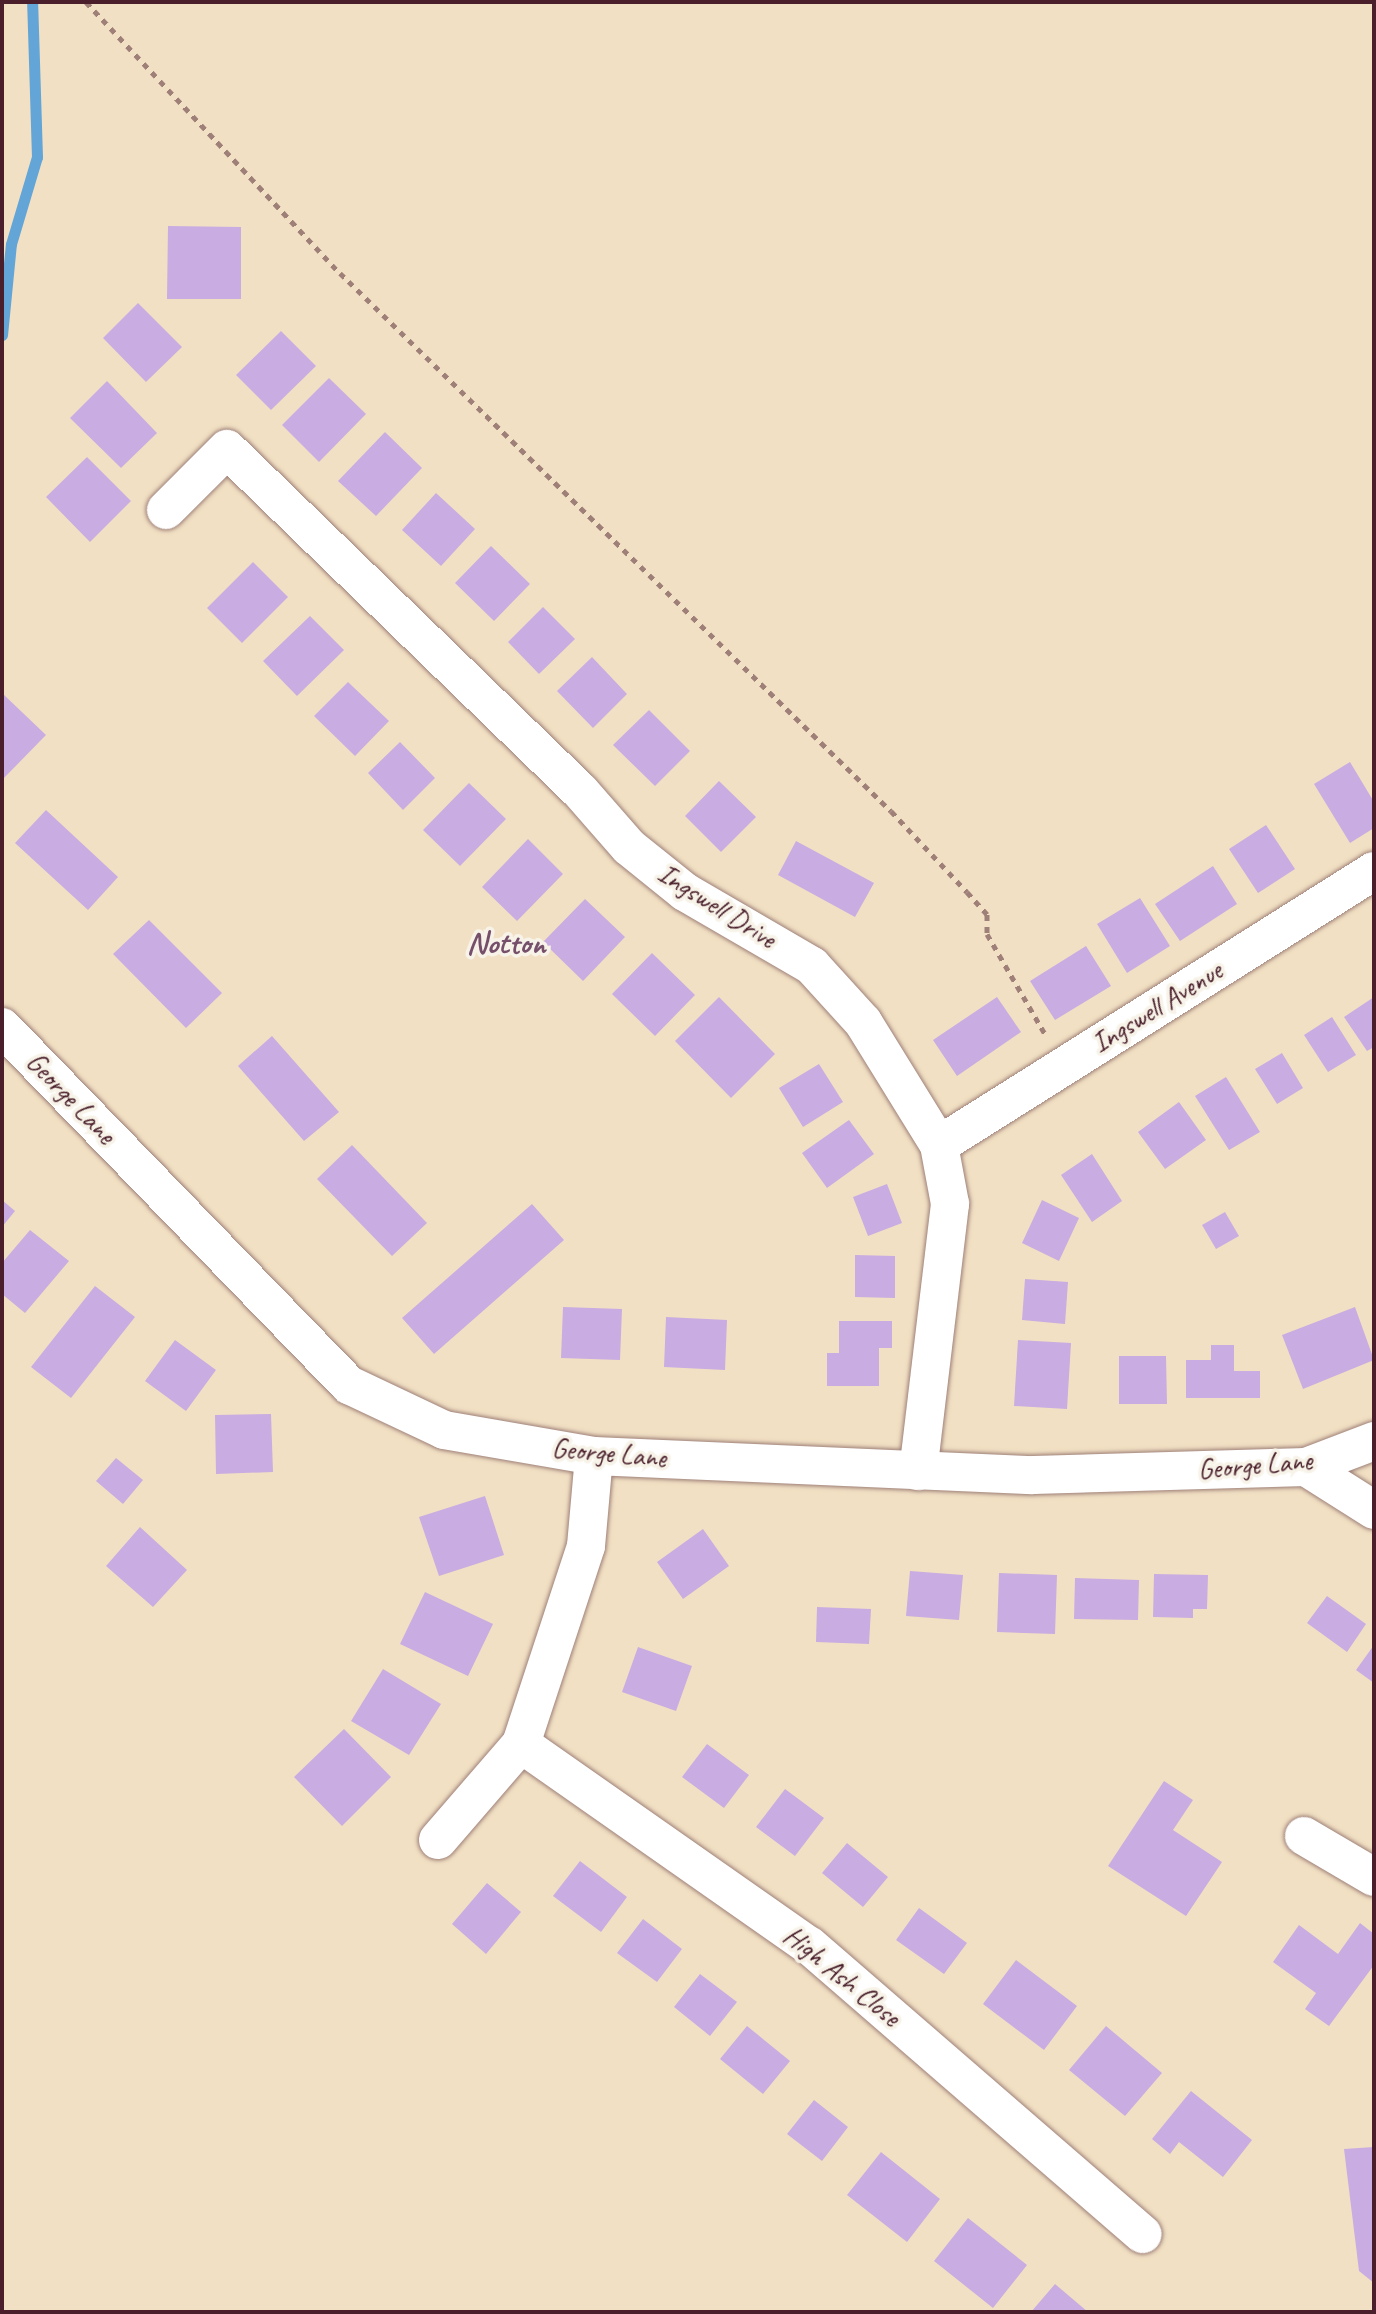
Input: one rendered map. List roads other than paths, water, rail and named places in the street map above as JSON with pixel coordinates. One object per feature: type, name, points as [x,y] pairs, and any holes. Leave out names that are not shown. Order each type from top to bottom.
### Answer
[{"type":"street","name":"Ingswell Drive","points":[[166,510],[227,449],[580,791],[629,847],[685,892],[812,966],[863,1022],[939,1145],[950,1204],[918,1471]]},
{"type":"street","name":"Ingswell Avenue","points":[[939,1145],[1374,871]]},
{"type":"street","name":"George Lane","points":[[2,1027],[349,1385],[444,1430],[594,1456],[1033,1475],[1306,1467],[1374,1441]]},
{"type":"street","points":[[438,1840],[521,1744],[586,1546],[594,1456]]},
{"type":"street","points":[[1306,1467],[1374,1510]]},
{"type":"street","name":"High Ash Close","points":[[521,1744],[810,1946],[1143,2234]]},
{"type":"street","points":[[1304,1836],[1374,1877]]},
{"type":"waterway","points":[[2,335],[11,244],[37,157],[32,2]]},
{"type":"district","name":"Notton","points":[[506,943]]}]
